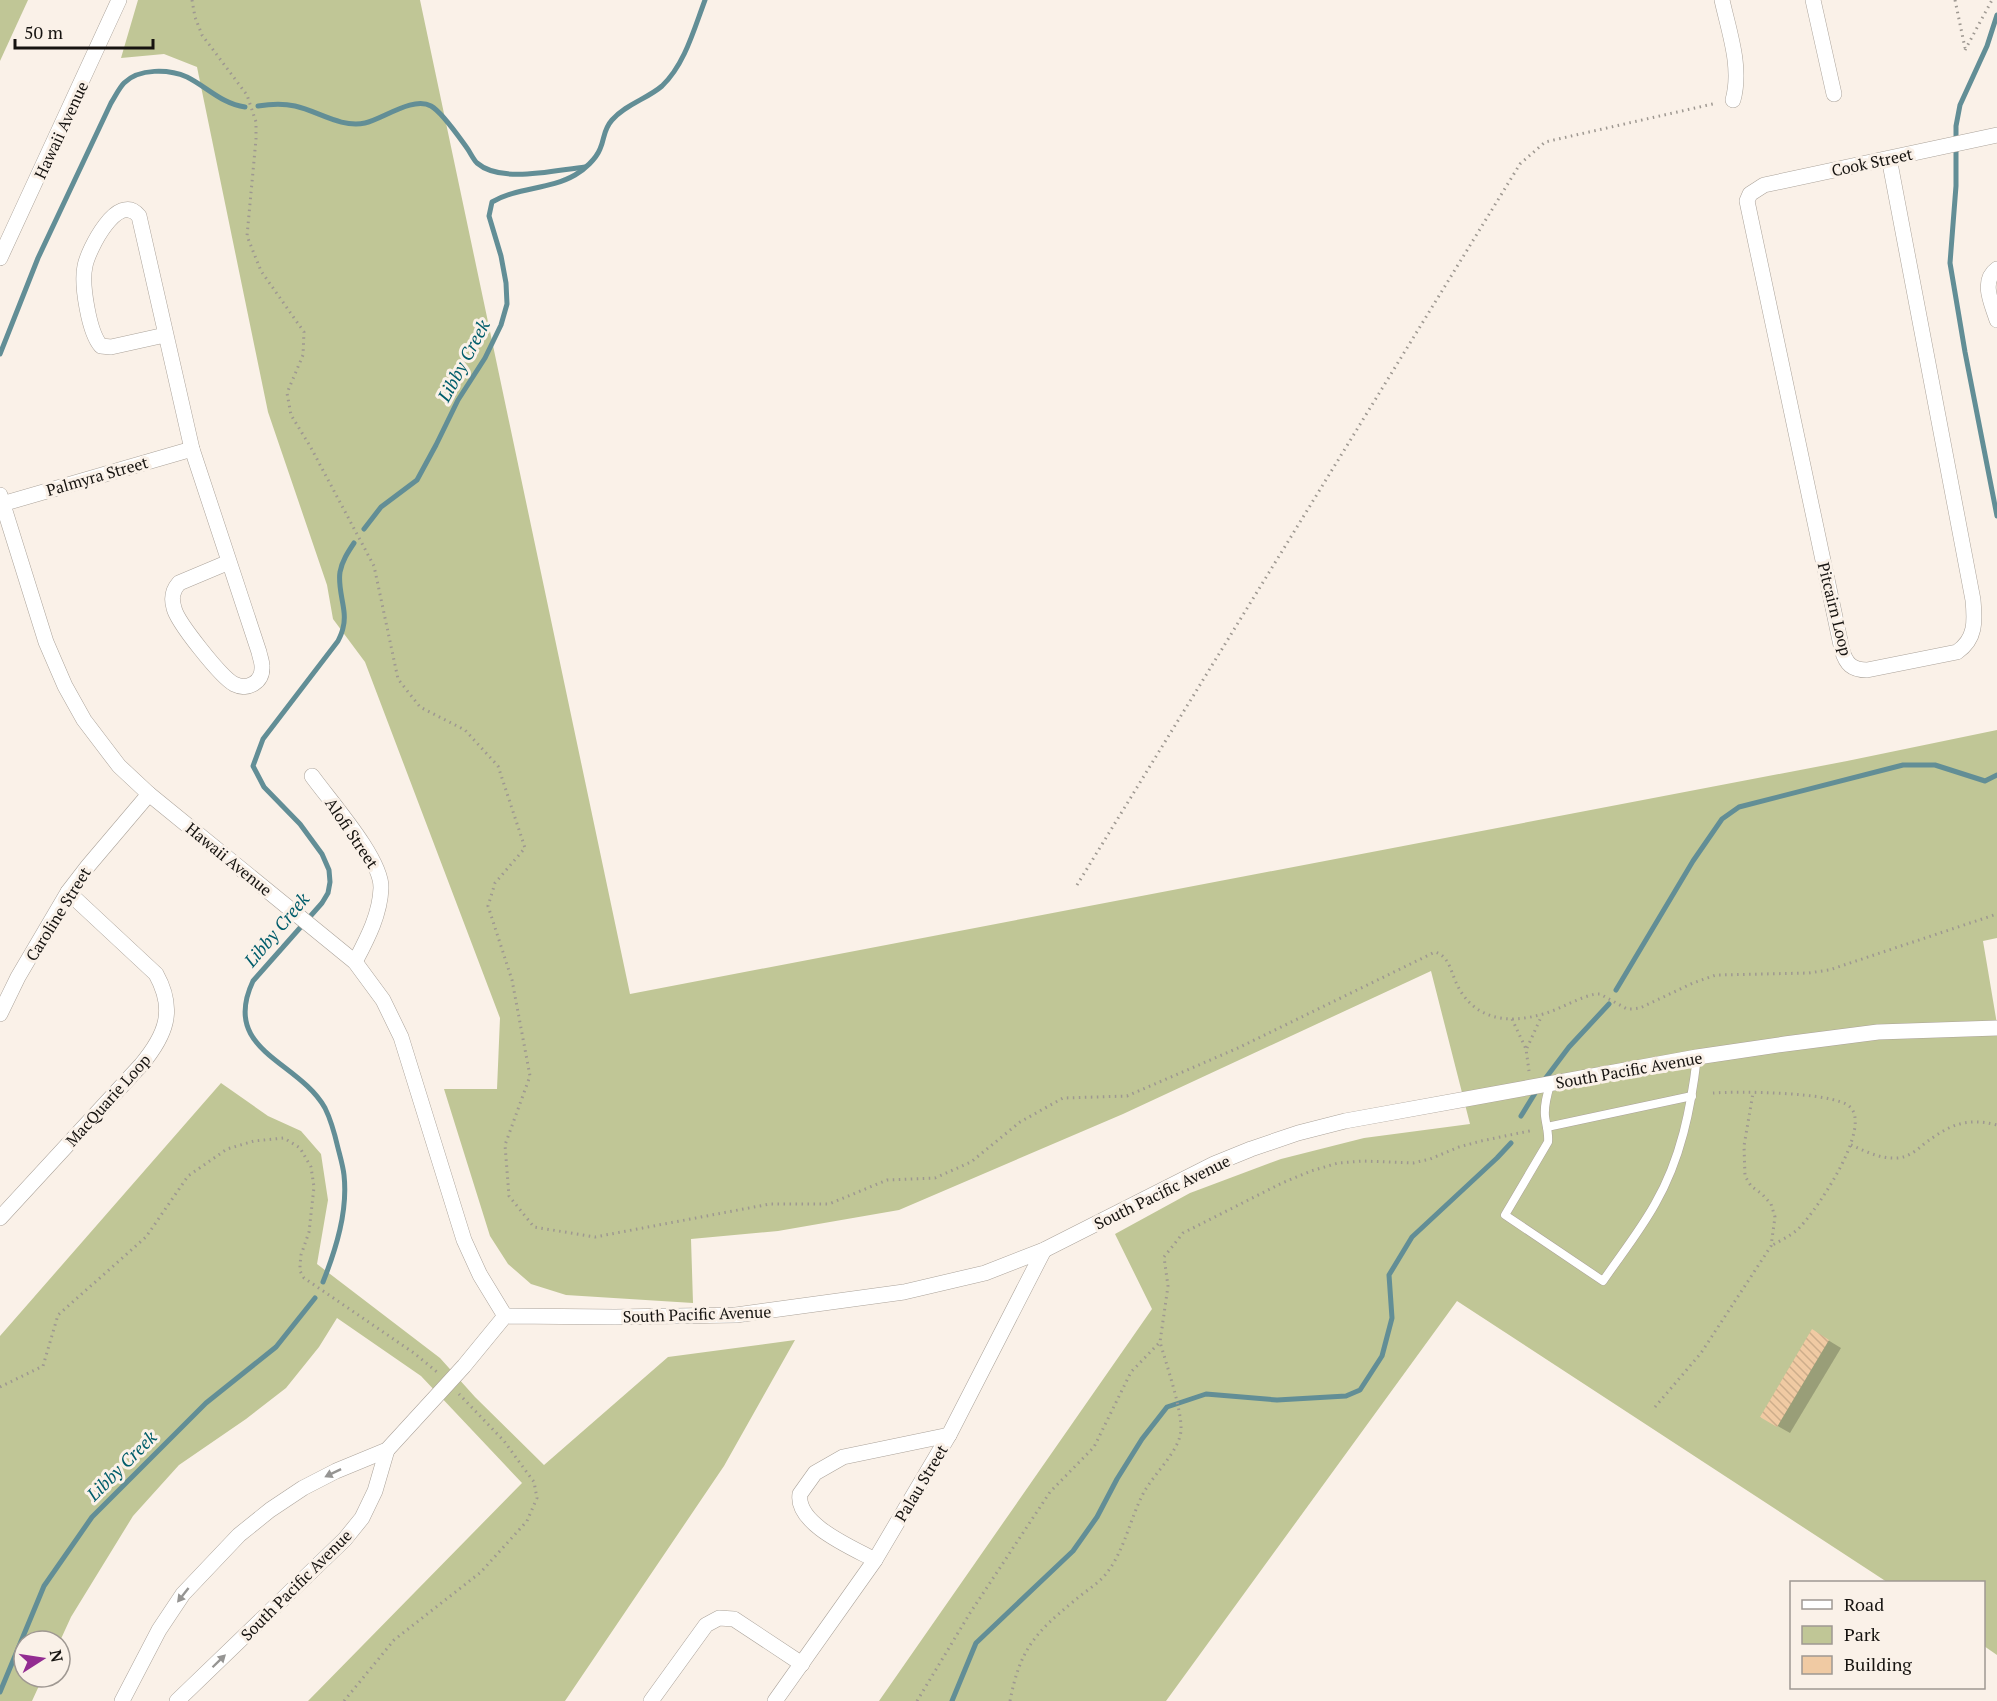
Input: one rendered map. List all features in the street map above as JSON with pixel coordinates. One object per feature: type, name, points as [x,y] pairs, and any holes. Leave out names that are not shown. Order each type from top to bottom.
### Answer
[{"type":"street","name":"Hawaii Avenue","points":[[0,258],[119,0]]},
{"type":"street","points":[[1722,0],[1737,74],[1737,87],[1733,100]]},
{"type":"street","points":[[1813,0],[1834,94]]},
{"type":"street","name":"Cook Street","points":[[1750,194],[1764,185],[1997,135]]},
{"type":"street","name":"Pitcairn Loop","points":[[1750,194],[1747,201],[1748,211],[1845,660],[1851,667],[1867,670],[1950,654],[1964,647],[1971,639],[1974,628],[1973,600],[1889,158]]},
{"type":"street","points":[[165,335],[111,347],[101,346],[92,332],[84,281],[85,266],[91,248],[102,228],[112,217],[122,211],[130,210],[139,216],[192,448],[230,562],[262,666],[261,675],[256,683],[248,687],[240,687],[223,676],[179,620],[172,603],[173,590],[179,583],[230,562]]},
{"type":"street","points":[[1997,269],[1990,275],[1988,286],[1997,320]]},
{"type":"street","name":"Palmyra Street","points":[[1,499],[192,448]]},
{"type":"street","name":"Hawaii Avenue","points":[[1,499],[46,642],[65,686],[84,720],[119,766],[149,794],[355,962],[383,1000],[400,1037],[464,1240],[480,1275],[505,1316]]},
{"type":"street","name":"Alofi Street","points":[[312,776],[366,848],[380,873],[379,906],[372,927],[355,962]]},
{"type":"street","name":"Caroline Street","points":[[0,1014],[18,977],[68,892],[87,866],[149,794]]},
{"type":"street","name":"MacQuarie Loop","points":[[0,1218],[141,1065],[164,1031],[166,1001],[163,987],[156,974],[68,892]]},
{"type":"street","name":"South Pacific Avenue","points":[[122,1701],[159,1630],[183,1593],[239,1535],[270,1510],[303,1488],[336,1471],[387,1450],[464,1366],[505,1316],[736,1315],[800,1308],[915,1290],[985,1273],[1044,1250],[1214,1164],[1279,1139],[1345,1121],[1696,1058],[1878,1032],[1997,1028]]},
{"type":"street","name":"Palau Street","points":[[776,1701],[875,1560],[949,1435],[1044,1250]]},
{"type":"street","points":[[875,1560],[836,1538],[809,1519],[801,1508],[800,1494],[815,1473],[843,1457],[949,1435]]},
{"type":"street","name":"South Pacific Avenue","points":[[177,1701],[345,1539],[362,1518],[375,1491],[387,1450]]},
{"type":"street","points":[[651,1701],[706,1625],[719,1618],[734,1619],[801,1664]]},
{"type":"lane","points":[[1540,1087],[1549,1135],[1546,1149],[1505,1215],[1603,1281],[1655,1204],[1668,1179],[1681,1143],[1692,1096],[1696,1058]]},
{"type":"lane","points":[[1547,1127],[1692,1096]]},
{"type":"path","points":[[192,0],[202,36],[247,95],[256,122],[248,236],[261,271],[304,332],[303,355],[287,393],[291,416],[310,446],[374,566],[399,679],[420,707],[465,730],[498,766],[525,848],[495,883],[488,906],[512,980],[530,1076],[505,1145],[509,1196],[534,1227],[595,1237],[770,1203],[829,1204],[887,1180],[935,1178],[971,1162],[1020,1122],[1062,1098],[1127,1096],[1238,1048],[1435,952],[1442,954],[1448,962],[1461,995],[1470,1006],[1484,1014],[1512,1019],[1542,1015],[1595,994],[1600,994],[1627,1009],[1640,1008],[1693,983],[1716,975],[1799,974],[1829,970],[1997,914]]},
{"type":"path","points":[[1955,0],[1965,50],[1992,0]]},
{"type":"path","points":[[1077,885],[1520,164],[1545,142],[1733,100]]},
{"type":"path","points":[[1526,1049],[1542,1015]]},
{"type":"path","points":[[1512,1019],[1540,1087]]},
{"type":"path","points":[[1713,1093],[1818,1097],[1841,1101],[1850,1106],[1856,1120],[1851,1145],[1838,1172],[1813,1212],[1794,1233],[1771,1246]]},
{"type":"path","points":[[1655,1407],[1701,1353],[1771,1246],[1776,1217],[1771,1204],[1750,1186],[1745,1176],[1744,1146],[1753,1093]]},
{"type":"path","points":[[1851,1145],[1878,1155],[1897,1158],[1908,1155],[1941,1131],[1954,1125],[1983,1122],[1997,1125]]},
{"type":"path","points":[[1010,1701],[1015,1675],[1028,1646],[1045,1625],[1105,1575],[1119,1552],[1144,1492],[1179,1442],[1180,1416],[1160,1341],[1168,1286],[1164,1257],[1183,1233],[1282,1184],[1338,1163],[1386,1161],[1413,1163],[1481,1141],[1547,1127]]},
{"type":"path","points":[[0,1387],[43,1366],[58,1315],[146,1237],[188,1176],[227,1149],[255,1141],[284,1138],[300,1148],[311,1167],[314,1187],[309,1232],[300,1264],[300,1271],[304,1278],[429,1364],[509,1448],[534,1482],[537,1498],[527,1521],[481,1572],[394,1640],[344,1701]]},
{"type":"path","points":[[917,1701],[970,1613],[1050,1492],[1094,1447],[1131,1372],[1160,1341]]},
{"type":"green space","points":[[0,0],[28,0],[0,61]]},
{"type":"green space","points":[[138,0],[420,0],[630,994],[1847,761],[1997,730],[1997,938],[1983,941],[1997,1024],[1997,1655],[1985,1647],[1985,1581],[1885,1581],[1457,1301],[1166,1701],[879,1701],[1152,1309],[1115,1234],[1190,1193],[1281,1159],[1364,1138],[1470,1124],[1431,971],[1123,1114],[899,1210],[778,1231],[691,1239],[693,1303],[566,1295],[531,1284],[508,1264],[490,1236],[444,1089],[497,1089],[500,1018],[365,662],[333,619],[327,585],[268,412],[197,67],[164,54],[121,58]]},
{"type":"green space","points":[[221,1083],[268,1116],[301,1131],[321,1154],[328,1200],[317,1264],[440,1358],[475,1397],[544,1465],[668,1357],[795,1340],[724,1466],[565,1701],[308,1701],[522,1483],[421,1376],[337,1318],[319,1347],[286,1388],[179,1465],[133,1516],[66,1629],[12,1629],[12,1689],[38,1689],[32,1701],[0,1701],[0,1336]]},
{"type":"building","points":[[1812,1329],[1829,1340],[1777,1427],[1760,1417]]},
{"type":"waterway","name":"Libby Creek","points":[[364,529],[381,507],[417,480],[458,400],[485,358],[501,325],[507,304],[506,283],[489,216],[492,202],[502,197],[565,180],[589,164],[598,153],[607,127],[612,120],[656,91],[670,77],[683,57],[705,0]]},
{"type":"waterway","points":[[1997,15],[1987,46],[1960,105],[1956,126],[1956,186],[1950,263],[1997,516]]},
{"type":"waterway","points":[[0,354],[38,258],[111,103],[124,83],[146,72],[172,72],[187,77],[222,99],[245,107]]},
{"type":"waterway","points":[[258,106],[290,105],[338,121],[356,124],[372,121],[407,106],[424,104],[431,106],[440,114],[477,163],[487,169],[500,173],[529,174],[585,167]]},
{"type":"waterway","name":"Libby Creek","points":[[323,1282],[343,1216],[345,1189],[344,1172],[334,1133],[325,1108],[313,1092],[266,1053],[254,1039],[247,1024],[246,1005],[253,981],[322,903],[328,893],[329,870],[322,854],[300,824],[264,787],[253,766],[263,739],[338,641],[344,621],[340,572],[354,543]]},
{"type":"waterway","points":[[1616,990],[1693,861],[1722,819],[1739,807],[1903,765],[1935,765],[1985,781],[1997,775]]},
{"type":"waterway","points":[[1542,1083],[1569,1047],[1609,1004]]},
{"type":"waterway","points":[[1521,1116],[1537,1090]]},
{"type":"waterway","points":[[952,1701],[976,1643],[1073,1551],[1097,1517],[1142,1439],[1167,1407],[1206,1394],[1277,1400],[1346,1396],[1360,1390],[1382,1356],[1392,1318],[1389,1275],[1412,1237],[1511,1143]]},
{"type":"waterway","name":"Libby Creek","points":[[0,1692],[44,1586],[92,1517],[206,1403],[276,1347],[315,1298]]}]
